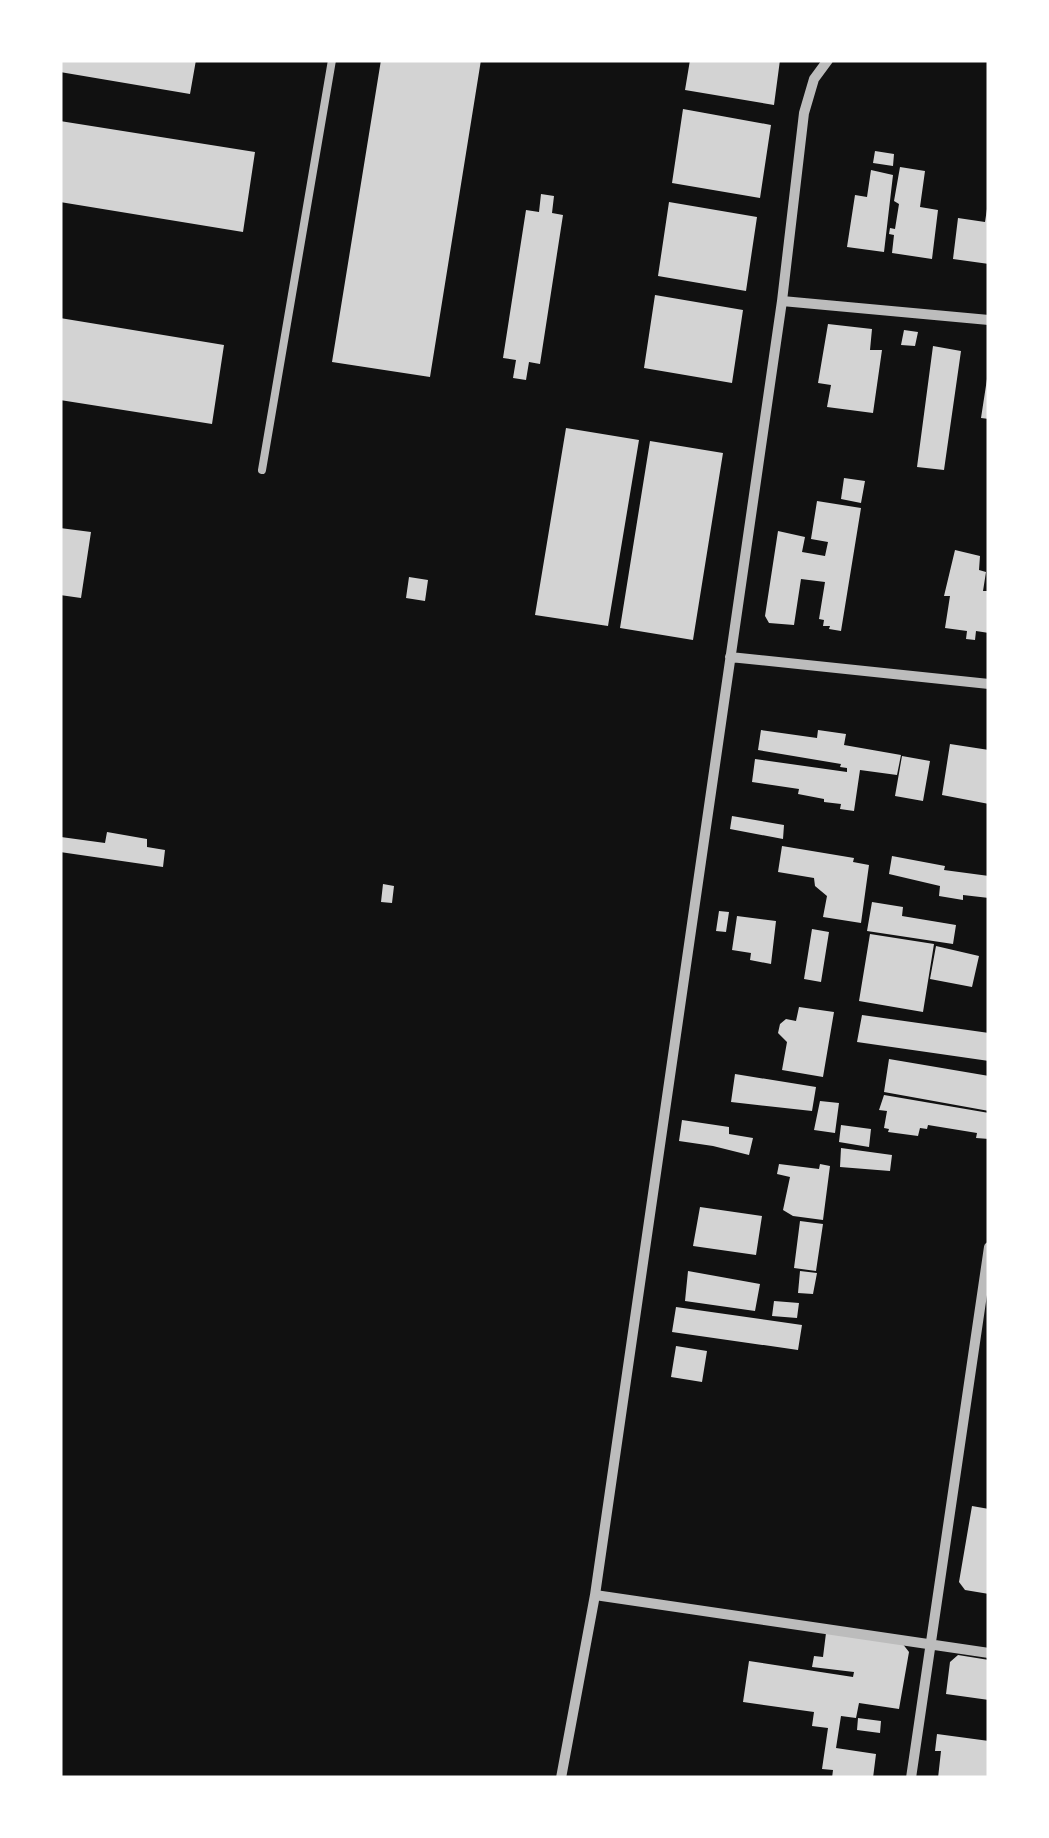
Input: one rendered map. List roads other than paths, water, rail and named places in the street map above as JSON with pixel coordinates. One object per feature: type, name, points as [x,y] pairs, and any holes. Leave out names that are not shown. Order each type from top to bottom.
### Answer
[{"type":"street","points":[[561,1778],[594,1595],[782,301],[804,113],[814,79],[828,60]]},
{"type":"street","points":[[782,301],[989,320]]},
{"type":"street","points":[[730,657],[989,684]]},
{"type":"street","points":[[911,1778],[989,1247]]},
{"type":"street","points":[[594,1595],[989,1652]]},
{"type":"lane","points":[[262,470],[332,60]]}]
